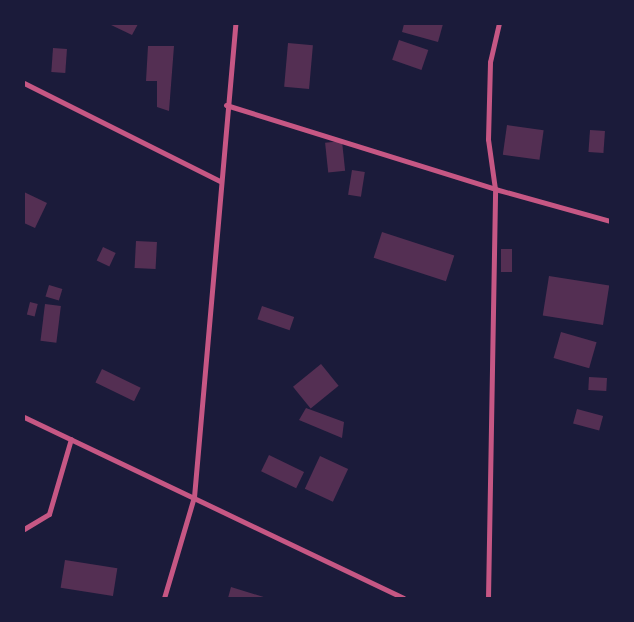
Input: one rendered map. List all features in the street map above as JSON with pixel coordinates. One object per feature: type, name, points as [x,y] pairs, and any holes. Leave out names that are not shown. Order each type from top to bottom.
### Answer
[{"type":"street","points":[[164,598],[194,498],[226,105],[235,24]]},
{"type":"street","points":[[488,598],[495,189],[488,139],[490,62],[500,24]]},
{"type":"street","points":[[24,83],[220,181]]},
{"type":"street","points":[[226,105],[495,189],[610,221]]},
{"type":"street","points":[[24,417],[403,598]]},
{"type":"street","points":[[24,529],[49,514],[71,439]]},
{"type":"building","points":[[109,24],[138,24],[132,35]]},
{"type":"building","points":[[404,24],[443,24],[438,42],[402,32]]},
{"type":"building","points":[[399,40],[428,50],[421,70],[392,60]]},
{"type":"building","points":[[288,43],[313,45],[309,89],[284,87]]},
{"type":"building","points":[[148,46],[174,46],[169,111],[157,107],[157,81],[146,81]]},
{"type":"building","points":[[53,48],[67,49],[65,73],[51,72]]},
{"type":"building","points":[[507,125],[544,130],[539,160],[503,155]]},
{"type":"building","points":[[590,130],[605,131],[603,153],[588,152]]},
{"type":"building","points":[[342,141],[345,171],[328,173],[325,143]]},
{"type":"building","points":[[352,170],[365,172],[361,197],[348,195]]},
{"type":"building","points":[[24,192],[47,203],[35,228],[24,223]]},
{"type":"building","points":[[382,232],[454,255],[446,281],[374,258]]},
{"type":"building","points":[[136,241],[157,242],[156,269],[135,268]]},
{"type":"building","points":[[103,247],[116,253],[109,267],[97,261]]},
{"type":"building","points":[[501,249],[512,249],[512,272],[501,272]]},
{"type":"building","points":[[549,276],[609,286],[603,325],[543,316]]},
{"type":"building","points":[[49,285],[62,289],[59,301],[45,296]]},
{"type":"building","points":[[30,302],[38,304],[35,317],[27,315]]},
{"type":"building","points":[[45,304],[61,306],[56,343],[40,341]]},
{"type":"building","points":[[262,306],[294,317],[290,330],[257,319]]},
{"type":"building","points":[[561,332],[597,342],[589,368],[554,358]]},
{"type":"building","points":[[321,364],[339,386],[311,408],[293,387]]},
{"type":"building","points":[[102,369],[141,388],[134,401],[95,382]]},
{"type":"building","points":[[589,377],[607,378],[606,391],[588,390]]},
{"type":"building","points":[[306,408],[344,422],[342,438],[299,420]]},
{"type":"building","points":[[577,409],[603,416],[599,430],[573,423]]},
{"type":"building","points":[[269,455],[304,472],[296,488],[261,471]]},
{"type":"building","points":[[320,456],[348,469],[333,502],[305,489]]},
{"type":"building","points":[[65,560],[117,568],[113,596],[61,588]]},
{"type":"building","points":[[231,587],[267,598],[228,598]]}]
